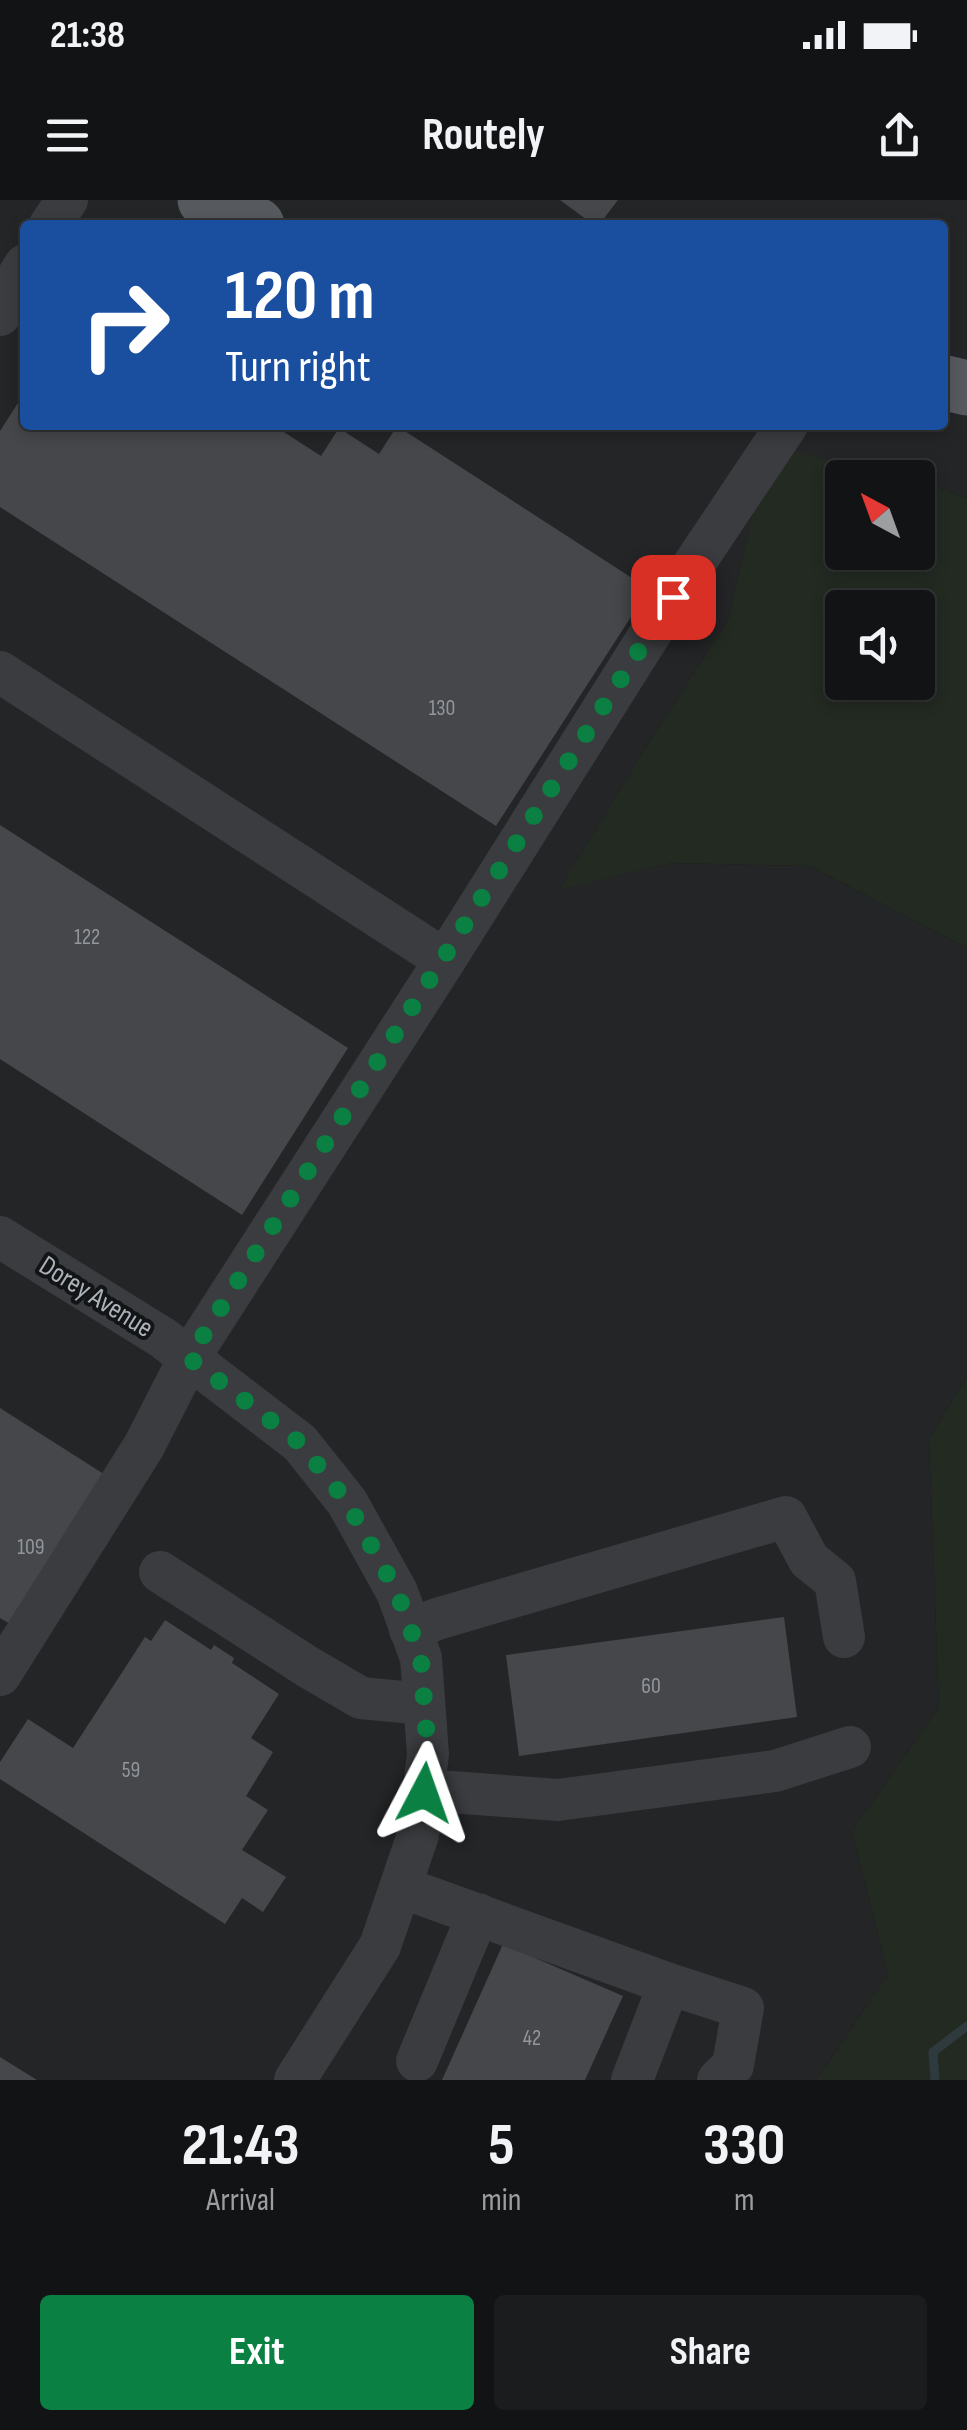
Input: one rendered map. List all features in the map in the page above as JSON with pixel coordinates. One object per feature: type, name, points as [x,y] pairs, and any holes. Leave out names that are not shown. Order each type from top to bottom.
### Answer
[{"type":"main road","points":[[205,200],[247,220]]},
{"type":"street","points":[[0,315],[20,272]]},
{"type":"street","points":[[0,1675],[144,1446],[189,1358],[694,564],[784,430]]},
{"type":"street","points":[[0,672],[444,960]]},
{"type":"street","name":"Dorey Avenue","points":[[0,1237],[163,1338],[300,1443],[347,1502],[397,1592],[421,1658],[428,1754],[418,1835],[380,1946],[295,2080]]},
{"type":"street","points":[[410,1630],[436,1619],[786,1517],[809,1560],[835,1580],[844,1636]]},
{"type":"street","points":[[160,1572],[361,1698],[424,1704]]},
{"type":"street","points":[[424,1793],[558,1800],[775,1771],[850,1747]]},
{"type":"street","points":[[400,1887],[743,2008],[733,2065],[718,2080]]},
{"type":"street","points":[[417,2061],[478,1914]]},
{"type":"street","points":[[632,2080],[669,1984]]},
{"type":"shaded area","points":[[0,200],[967,200],[967,498],[935,486],[935,460],[827,460],[768,447],[728,620],[560,889],[672,863],[810,866],[967,948],[967,1377],[929,1438],[939,1707],[852,1831],[888,1974],[817,2080],[0,2080]]},
{"type":"shaded area","points":[[768,446],[830,460],[825,460],[825,570],[935,570],[935,486],[967,498],[967,948],[810,866],[672,863],[559,890],[728,620]]},
{"type":"shaded area","points":[[967,1377],[967,2080],[817,2080],[888,1974],[852,1831],[939,1707],[929,1438]]},
{"type":"building","points":[[560,200],[618,200],[603,220],[587,220]]},
{"type":"building","points":[[20,400],[20,430],[281,430],[321,456],[338,430],[379,454],[394,430],[403,430],[649,589],[496,826],[0,507],[0,431]]},
{"type":"building","points":[[0,825],[348,1048],[242,1215],[0,1059]]},
{"type":"building","points":[[0,1408],[107,1476],[12,1625],[0,1618]]},
{"type":"building","points":[[784,1617],[797,1717],[519,1756],[506,1655]]},
{"type":"building","points":[[165,1620],[211,1650],[214,1645],[234,1658],[232,1663],[279,1694],[251,1738],[273,1752],[246,1796],[268,1810],[242,1850],[286,1877],[263,1912],[242,1898],[225,1924],[0,1779],[0,1762],[28,1719],[73,1748],[145,1637],[151,1641]]},
{"type":"building","points":[[503,1944],[623,1996],[585,2080],[442,2080]]},
{"type":"building","points":[[0,2057],[37,2080],[0,2080]]},
{"type":"waterway","points":[[935,2080],[933,2052],[967,2026]]},
{"type":"route","points":[[424,1793],[428,1754],[421,1658],[397,1592],[347,1502],[300,1443],[189,1358],[673,597]]}]
